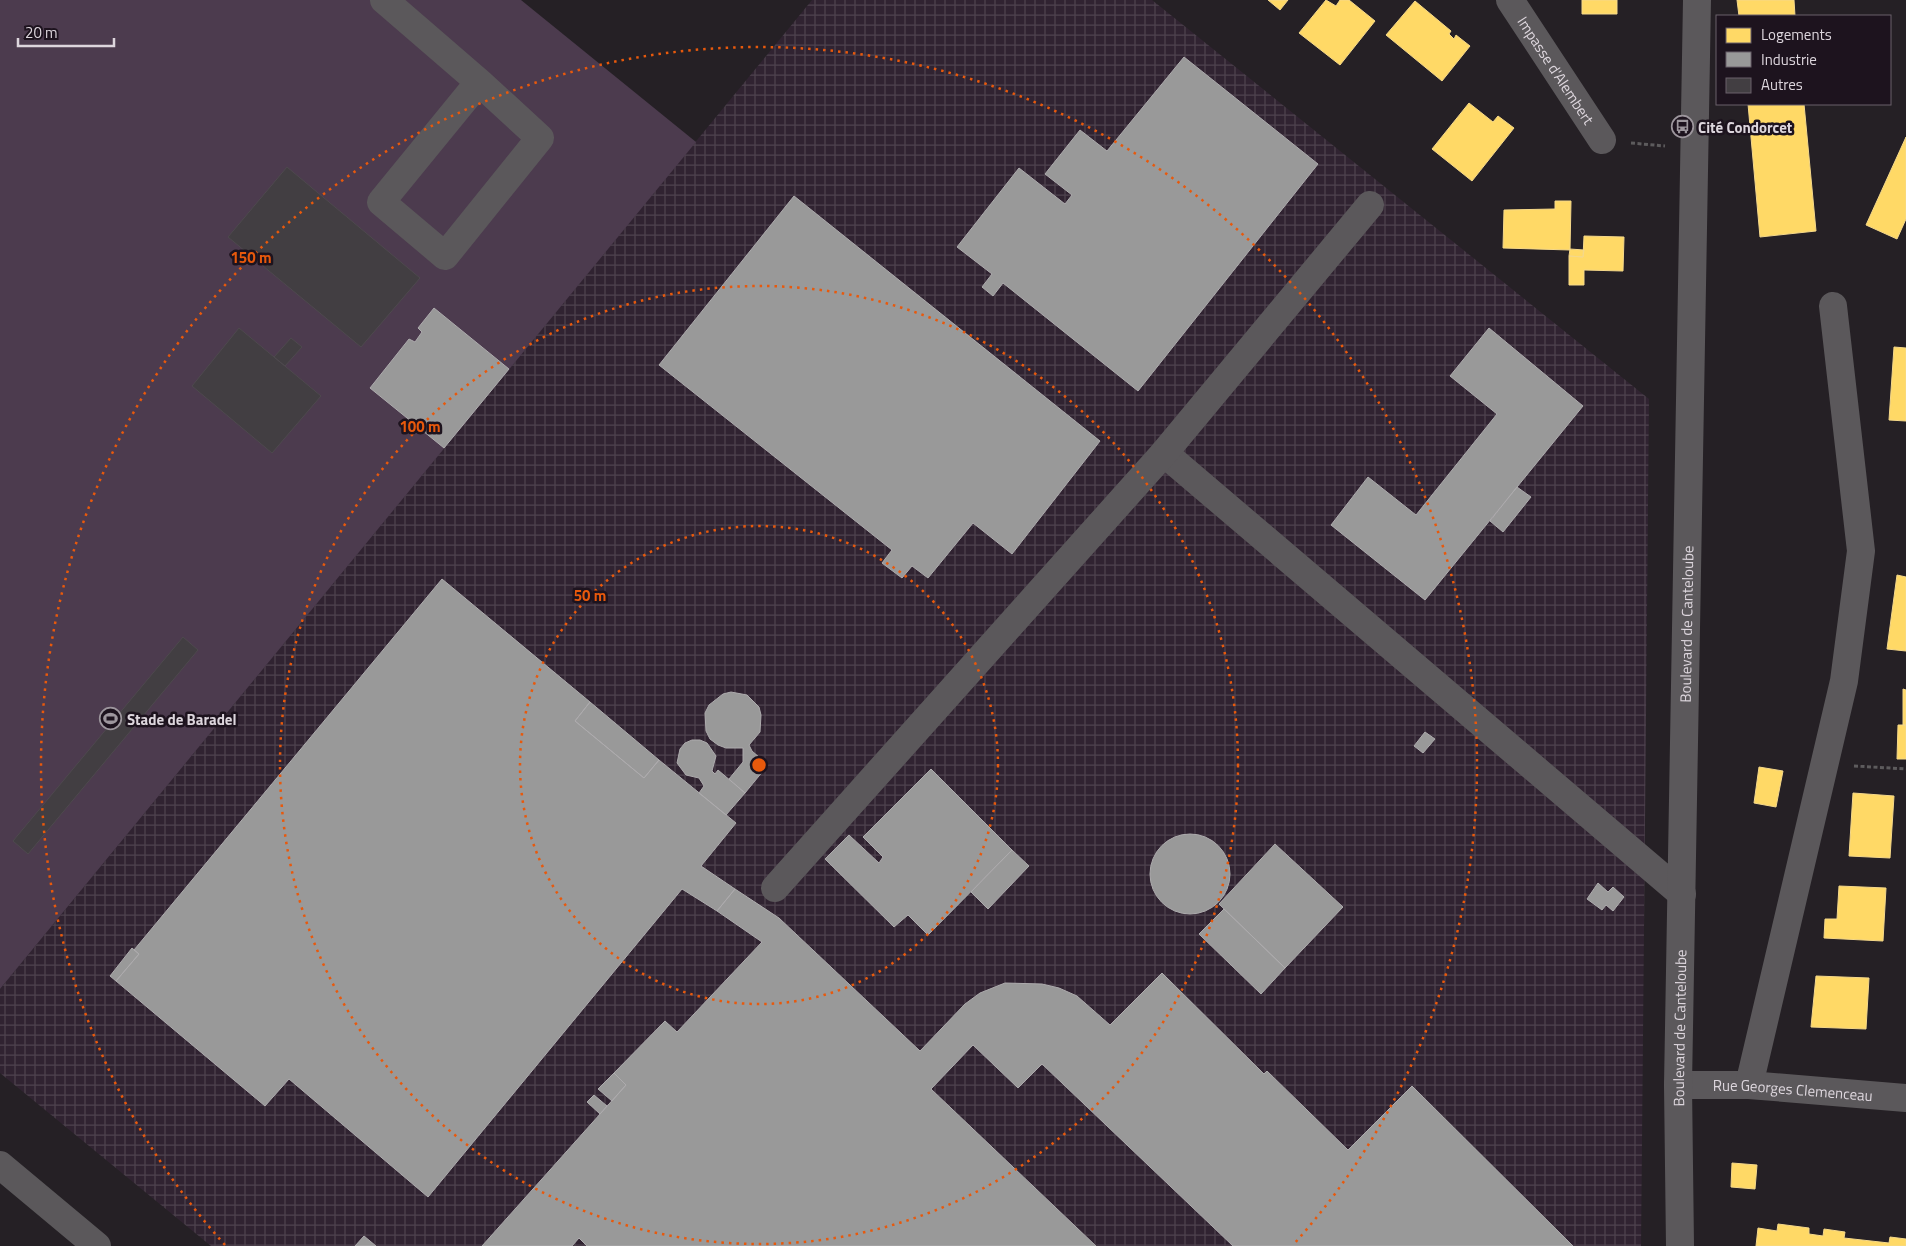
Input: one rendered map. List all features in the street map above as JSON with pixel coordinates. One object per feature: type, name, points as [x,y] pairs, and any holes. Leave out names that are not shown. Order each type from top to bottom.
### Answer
[{"type":"street","points":[[384,0],[479,82],[540,138],[445,256],[381,202],[479,82]]},
{"type":"street","name":"Impasse d'Alembert","points":[[1510,0],[1602,140]]},
{"type":"street","name":"Boulevard de Canteloube","points":[[1680,1246],[1678,1085],[1697,0]]},
{"type":"street","points":[[775,888],[1164,453],[1370,205]]},
{"type":"street","points":[[1749,1085],[1844,681],[1861,551],[1833,306]]},
{"type":"street","points":[[1164,453],[1682,894]]},
{"type":"street","name":"Rue Georges Clemenceau","points":[[1678,1085],[1749,1085],[1906,1098]]},
{"type":"street","points":[[0,1165],[96,1246]]},
{"type":"path","points":[[1602,140],[1695,149]]},
{"type":"path","points":[[1824,765],[1906,769]]},
{"type":"shaded area","name":"Stade de Baradel","points":[[0,0],[521,0],[696,142],[0,989]]},
{"type":"shaded area","points":[[812,0],[1152,0],[1649,399],[1641,1246],[211,1246],[0,1073],[0,989]]},
{"type":"building: Logements","points":[[1268,0],[1288,0],[1280,10]]},
{"type":"building: Logements","points":[[1326,0],[1336,6],[1340,0],[1349,0],[1375,21],[1340,65],[1299,33]]},
{"type":"building: Logements","points":[[1582,0],[1617,0],[1617,14],[1582,14]]},
{"type":"building: Logements","points":[[1737,0],[1794,0],[1795,15],[1739,15]]},
{"type":"building: Logements","points":[[1415,1],[1451,31],[1449,34],[1454,39],[1456,35],[1470,46],[1442,81],[1386,35]]},
{"type":"building: Logements","points":[[1469,103],[1493,122],[1498,116],[1514,128],[1472,181],[1432,149]]},
{"type":"building: Logements","points":[[1748,105],[1804,105],[1816,231],[1760,237]]},
{"type":"building: Logements","points":[[1906,137],[1906,219],[1897,239],[1866,225]]},
{"type":"building: Logements","points":[[1555,201],[1571,201],[1570,250],[1503,248],[1504,210],[1555,209]]},
{"type":"building: Logements","points":[[1584,236],[1624,237],[1623,271],[1584,270],[1584,285],[1569,285],[1569,256],[1583,257]]},
{"type":"building: Logements","points":[[1570,249],[1584,250],[1583,257],[1569,256]]},
{"type":"building: Logements","points":[[1894,347],[1906,348],[1906,421],[1889,420]]},
{"type":"building: Logements","points":[[1897,575],[1906,577],[1906,651],[1887,649]]},
{"type":"building: Logements","points":[[1903,689],[1906,690],[1906,725],[1903,725]]},
{"type":"building: Logements","points":[[1898,725],[1906,725],[1906,759],[1897,759]]},
{"type":"building: Logements","points":[[1759,767],[1783,771],[1776,807],[1754,803]]},
{"type":"building: Logements","points":[[1853,793],[1894,796],[1890,858],[1849,856]]},
{"type":"building: Logements","points":[[1839,886],[1886,888],[1883,941],[1824,938],[1825,919],[1837,919]]},
{"type":"building: Logements","points":[[1816,976],[1869,978],[1866,1029],[1811,1027]]},
{"type":"building: Logements","points":[[1732,1163],[1757,1165],[1755,1189],[1731,1187]]},
{"type":"building: Logements","points":[[1778,1224],[1809,1228],[1809,1234],[1823,1236],[1824,1229],[1845,1232],[1844,1238],[1889,1243],[1890,1237],[1906,1239],[1906,1246],[1756,1246],[1758,1228],[1777,1231]]},
{"type":"building: Industrie","points":[[1184,57],[1318,164],[1138,391],[1003,283],[993,296],[982,287],[992,274],[957,247],[1019,168],[1065,204],[1072,195],[1045,174],[1080,130],[1107,151]]},
{"type":"building: Industrie","points":[[794,196],[1100,441],[1012,554],[973,523],[928,578],[912,566],[902,578],[882,563],[892,550],[659,365]]},
{"type":"building: Industrie","points":[[434,308],[509,369],[444,448],[370,388],[409,339],[415,342],[422,332],[418,328]]},
{"type":"building: Industrie","points":[[1489,328],[1583,406],[1425,600],[1331,525],[1368,477],[1416,515],[1497,414],[1450,376]]},
{"type":"building: Industrie","points":[[1517,487],[1531,497],[1503,532],[1490,521]]},
{"type":"building: Industrie","points":[[442,579],[590,702],[575,721],[644,778],[659,760],[736,823],[701,866],[735,889],[717,911],[682,889],[428,1197],[289,1079],[265,1106],[116,981],[139,954],[134,950]]},
{"type":"building: Industrie","points":[[731,692],[747,695],[759,707],[761,715],[760,732],[749,745],[752,751],[768,765],[745,793],[729,779],[743,762],[743,748],[726,748],[718,745],[710,739],[706,731],[705,713],[709,705],[723,694]]},
{"type":"building: Industrie","points":[[590,702],[659,760],[644,778],[575,721]]},
{"type":"building: Industrie","points":[[1425,732],[1435,739],[1423,753],[1414,746]]},
{"type":"building: Industrie","points":[[692,740],[700,740],[707,743],[716,756],[712,771],[715,774],[718,770],[745,793],[726,815],[699,793],[704,786],[699,778],[686,775],[677,763],[680,749],[685,743]]},
{"type":"building: Industrie","points":[[931,769],[1012,850],[928,935],[908,915],[894,927],[825,859],[849,835],[879,863],[883,857],[863,837]]},
{"type":"building: Industrie","points":[[1190,834],[1205,837],[1218,846],[1227,859],[1230,874],[1227,889],[1218,902],[1205,911],[1190,914],[1175,911],[1162,902],[1153,889],[1150,874],[1153,859],[1162,846],[1175,837]]},
{"type":"building: Industrie","points":[[1275,844],[1343,907],[1285,968],[1219,904]]},
{"type":"building: Industrie","points":[[1012,850],[1029,866],[988,909],[971,892]]},
{"type":"building: Industrie","points":[[1598,883],[1608,892],[1613,887],[1624,897],[1613,911],[1606,905],[1602,910],[1587,899]]},
{"type":"building: Industrie","points":[[735,889],[779,918],[920,1051],[965,1004],[980,993],[1005,983],[1042,984],[1059,988],[1077,996],[1110,1025],[1162,973],[1264,1074],[1267,1071],[1348,1150],[1412,1086],[1573,1246],[1233,1246],[1042,1064],[1018,1088],[973,1045],[931,1089],[1096,1246],[587,1246],[579,1238],[572,1246],[482,1246],[626,1085],[614,1073],[665,1021],[677,1032],[762,942],[717,911]]},
{"type":"building: Industrie","points":[[1224,909],[1285,968],[1261,994],[1199,934]]},
{"type":"building: Industrie","points":[[132,948],[139,954],[116,981],[110,976]]},
{"type":"building: Industrie","points":[[614,1073],[626,1085],[612,1101],[598,1089]]},
{"type":"building: Industrie","points":[[594,1095],[607,1106],[600,1114],[587,1102]]},
{"type":"building: Industrie","points":[[364,1236],[376,1246],[355,1246]]},
{"type":"building: Autres","points":[[287,167],[420,278],[361,347],[228,237]]},
{"type":"building: Autres","points":[[239,328],[321,396],[272,453],[192,386]]},
{"type":"building: Autres","points":[[291,338],[302,347],[285,366],[274,357]]},
{"type":"building: Autres","points":[[183,637],[198,650],[28,854],[13,841]]},
{"type":"place","name":"Cité Condorcet","points":[[1682,127]]},
{"type":"place","name":"Stade de Baradel","points":[[111,719]]}]
